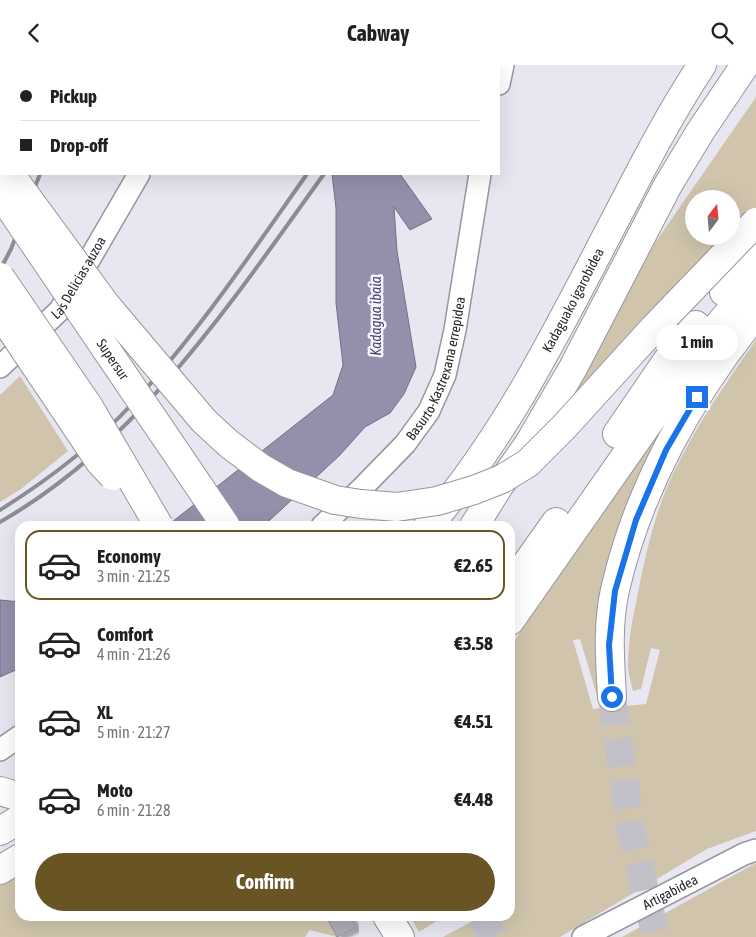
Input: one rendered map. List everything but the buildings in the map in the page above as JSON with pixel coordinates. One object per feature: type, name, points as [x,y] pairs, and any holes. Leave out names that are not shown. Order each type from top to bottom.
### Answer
[{"type":"highway","name":"Kadaguako igarobidea","points":[[432,521],[492,443],[536,371],[656,142],[683,93],[702,65]]},
{"type":"highway","points":[[477,521],[528,445],[573,368],[668,185],[700,132],[745,65]]},
{"type":"highway","points":[[11,175],[106,305],[204,421],[229,443],[261,468],[287,483],[335,499],[361,504],[397,507],[437,501],[474,491],[502,479],[528,463],[756,222]]},
{"type":"highway","name":"Supersur","points":[[0,193],[223,521]]},
{"type":"highway","points":[[515,602],[669,358],[756,252]]},
{"type":"highway","points":[[0,277],[89,407],[155,521]]},
{"type":"highway","points":[[515,603],[708,338],[756,280]]},
{"type":"highway","points":[[0,313],[100,462],[154,521]]},
{"type":"highway","points":[[612,697],[609,645],[615,591],[636,520],[666,450],[728,349],[756,314]]},
{"type":"highway","points":[[0,791],[15,796]]},
{"type":"highway","points":[[0,811],[15,816]]},
{"type":"highway","points":[[0,831],[15,821]]},
{"type":"highway","points":[[0,870],[15,861]]},
{"type":"highway","points":[[390,921],[400,937]]},
{"type":"street","points":[[500,79],[503,65]]},
{"type":"street","name":"Las Delicias auzoa","points":[[0,367],[60,310],[138,175]]},
{"type":"street","name":"Basurto-Kastrexana errepidea","points":[[327,521],[405,444],[429,411],[445,375],[455,330],[480,175]]},
{"type":"street","points":[[0,750],[15,740]]},
{"type":"street","name":"Artigabidea","points":[[583,937],[756,849]]},
{"type":"shaded area","points":[[756,97],[756,209],[740,224],[740,190],[692,190]]},
{"type":"shaded area","points":[[685,199],[685,245],[718,245],[670,291],[570,400],[650,250]]},
{"type":"shaded area","points":[[756,340],[756,831],[707,849],[560,937],[443,937],[473,921],[515,921],[515,640],[679,398],[620,522],[602,601],[598,699],[580,639],[573,640],[593,709],[646,704],[660,650],[651,648],[641,689],[633,691],[628,671],[634,611],[644,564],[666,489],[690,440]]},
{"type":"shaded area","points":[[20,376],[68,451],[21,489],[0,502],[0,395]]},
{"type":"shaded area","points":[[756,864],[756,937],[622,937]]},
{"type":"shaded area","points":[[15,875],[15,921],[329,921],[337,937],[310,930],[305,937],[0,937],[0,884]]},
{"type":"shaded area","points":[[413,921],[437,921],[419,932]]},
{"type":"water","name":"Kadagua ibaia","points":[[332,175],[401,175],[432,219],[410,230],[394,207],[397,251],[416,367],[404,394],[390,413],[365,427],[340,455],[268,521],[173,521],[333,395],[343,365],[336,303],[336,208]]},
{"type":"water","points":[[0,600],[15,602],[15,670],[0,677]]},
{"type":"tunnel","points":[[612,697],[631,831],[656,937]]},
{"type":"tunnel","points":[[483,921],[494,937]]},
{"type":"railway","points":[[0,270],[11,249],[40,175]]},
{"type":"railway","points":[[0,510],[36,487],[70,461],[103,433],[133,403],[180,349],[306,175]]},
{"type":"railway","points":[[0,522],[50,490],[96,452],[140,410],[180,366],[218,319],[323,175]]},
{"type":"route","points":[[612,697],[609,645],[615,591],[636,520],[666,450],[697,397]]}]
